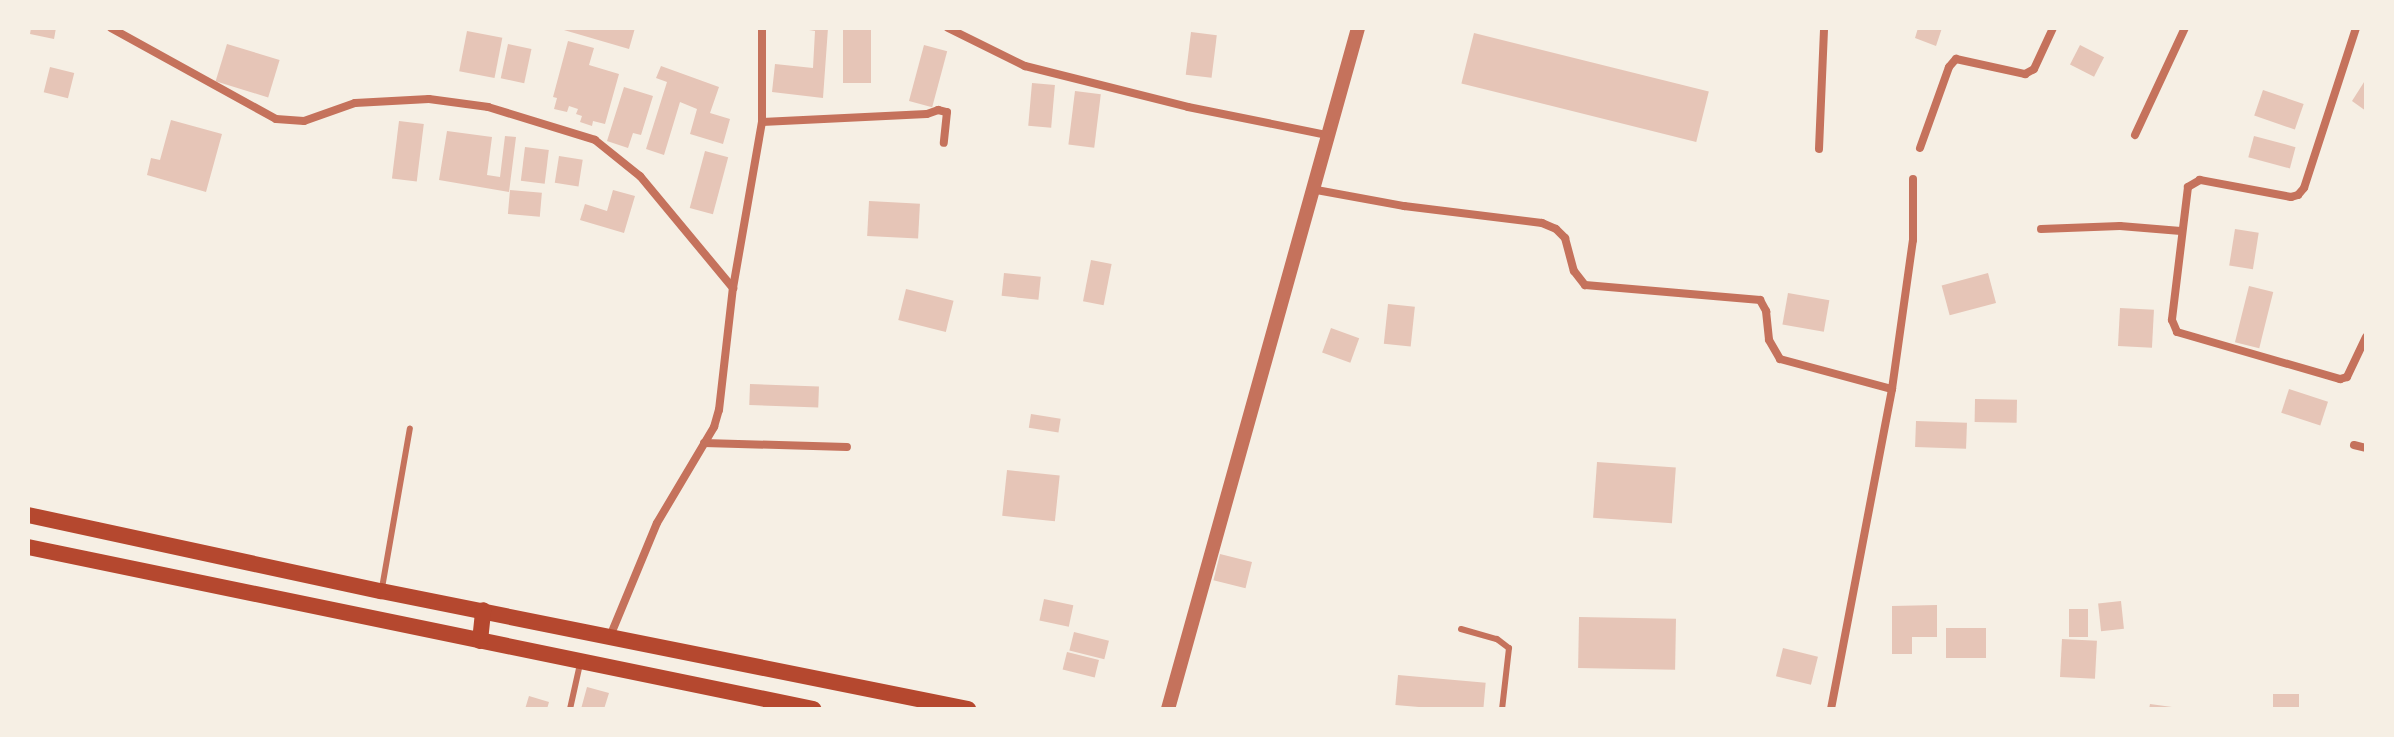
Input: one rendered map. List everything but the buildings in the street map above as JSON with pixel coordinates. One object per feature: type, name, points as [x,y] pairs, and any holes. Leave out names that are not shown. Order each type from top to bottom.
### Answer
[{"type":"main road","points":[[28,515],[381,591],[611,634],[968,709]]},
{"type":"main road","points":[[28,547],[813,709]]},
{"type":"main road","points":[[480,641],[483,610]]},
{"type":"street","points":[[111,28],[276,119],[304,121],[355,103],[429,99],[488,107],[595,140],[640,176],[733,288]]},
{"type":"street","points":[[611,634],[657,523],[704,443],[719,410],[733,288],[762,122],[762,28]]},
{"type":"street","points":[[948,28],[1025,66],[1188,107],[1327,135]]},
{"type":"street","points":[[1168,709],[1358,28]]},
{"type":"street","points":[[1819,149],[1824,28]]},
{"type":"street","points":[[1920,148],[1949,67],[1956,59],[2025,74],[2034,69],[2053,28]]},
{"type":"street","points":[[2135,135],[2185,28]]},
{"type":"street","points":[[2356,28],[2304,188],[2291,197],[2193,181],[2188,187],[2172,320],[2177,332],[2340,379],[2347,377],[2366,337]]},
{"type":"street","points":[[762,122],[927,114],[938,110],[947,112],[944,143]]},
{"type":"street","points":[[1831,709],[1892,389],[1913,240],[1913,179]]},
{"type":"street","points":[[1311,189],[1404,206],[1542,223],[1556,229],[1565,238],[1574,271],[1585,285],[1760,300],[1766,311],[1769,340],[1780,359],[1892,389]]},
{"type":"street","points":[[2041,229],[2120,226],[2181,231]]},
{"type":"street","points":[[704,443],[847,447]]},
{"type":"street","points":[[2354,445],[2366,448]]},
{"type":"lane","points":[[381,591],[410,428]]},
{"type":"lane","points":[[1461,629],[1504,642],[1509,648],[1502,709]]},
{"type":"lane","points":[[570,709],[581,661]]}]
